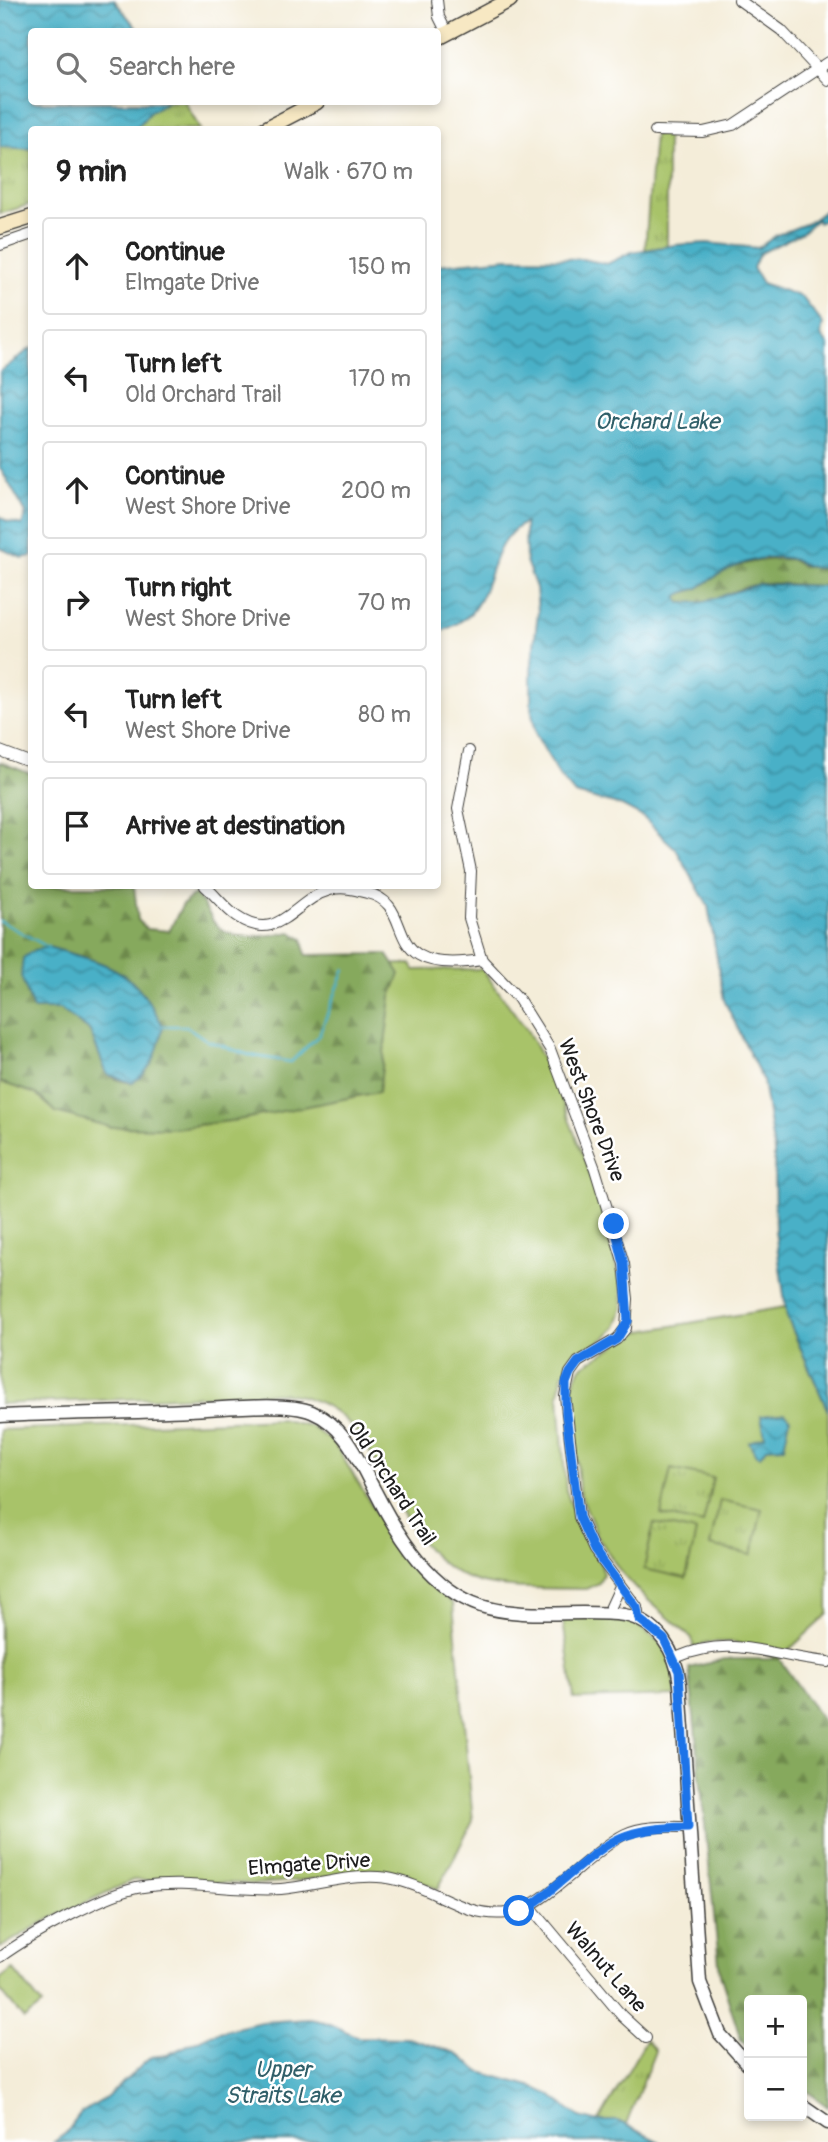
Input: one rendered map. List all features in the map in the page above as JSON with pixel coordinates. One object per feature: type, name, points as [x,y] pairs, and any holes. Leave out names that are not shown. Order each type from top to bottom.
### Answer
[{"type":"main road","points":[[442,35],[510,0]]},
{"type":"main road","points":[[271,126],[311,105]]},
{"type":"main road","points":[[0,227],[28,218]]},
{"type":"street","points":[[436,0],[441,28]]},
{"type":"street","points":[[739,0],[785,33],[828,79]]},
{"type":"street","points":[[655,131],[703,132],[733,125],[828,62]]},
{"type":"street","points":[[0,245],[28,235]]},
{"type":"street","points":[[0,751],[28,762]]},
{"type":"street","name":"West Shore Drive","points":[[469,751],[458,808],[471,871],[469,918],[482,960],[518,998],[550,1049],[599,1180],[624,1264],[628,1299],[626,1328],[617,1339],[578,1362],[570,1373],[565,1396],[579,1517],[594,1550],[637,1608],[639,1619]]},
{"type":"street","points":[[208,889],[233,914],[262,926],[275,925],[330,890],[369,893],[387,904],[411,950],[425,961],[440,964],[482,960]]},
{"type":"street","name":"Old Orchard Trail","points":[[0,1416],[233,1408],[310,1411],[327,1420],[344,1436],[393,1524],[428,1572],[454,1593],[479,1605],[502,1610],[608,1613],[639,1619]]},
{"type":"street","points":[[608,1613],[620,1587]]},
{"type":"street","points":[[639,1619],[658,1632],[675,1658],[680,1684],[698,1964],[704,1997],[720,2034],[744,2060]]},
{"type":"street","points":[[675,1658],[704,1648],[732,1645],[828,1662]]},
{"type":"street","name":"Elmgate Drive","points":[[0,1957],[25,1940],[116,1895],[149,1886],[265,1889],[384,1878],[416,1886],[478,1912],[507,1913],[530,1906],[598,1850],[626,1833],[641,1829],[688,1827]]},
{"type":"street","name":"Walnut Lane","points":[[530,1906],[622,2016],[646,2038]]},
{"type":"street","points":[[807,2108],[828,2123]]},
{"type":"green space","points":[[0,0],[114,0],[137,28],[28,28],[28,105],[187,105],[198,126],[28,126],[28,205],[0,214]]},
{"type":"green space","points":[[654,134],[667,134],[667,246],[645,250]]},
{"type":"green space","points":[[790,559],[802,566],[828,568],[828,586],[776,583],[756,585],[703,603],[686,604],[678,601],[678,595],[704,585],[729,569],[763,560]]},
{"type":"green space","points":[[0,762],[28,773],[28,889],[134,889],[138,920],[147,929],[169,931],[183,904],[195,894],[213,921],[229,933],[249,937],[291,932],[303,939],[306,955],[387,954],[400,974],[391,997],[379,1092],[238,1120],[175,1128],[110,1127],[56,1112],[36,1094],[0,1082]],"holes":[[[48,947],[103,964],[129,979],[151,1006],[162,1026],[132,1083],[107,1074],[90,1031],[60,1009],[33,1009],[27,993]]]},
{"type":"green space","points":[[0,899],[133,968],[411,964],[414,970],[482,969],[527,1030],[555,1082],[599,1198],[621,1283],[623,1307],[616,1327],[605,1338],[572,1360],[562,1375],[559,1396],[566,1490],[577,1521],[601,1565],[603,1574],[599,1583],[586,1589],[524,1588],[492,1585],[465,1577],[436,1557],[414,1532],[365,1444],[344,1419],[317,1401],[281,1393],[0,1404]]},
{"type":"green space","points":[[785,1307],[828,1411],[828,1614],[779,1659],[735,1642],[713,1642],[693,1647],[692,1638],[641,1594],[620,1571],[597,1535],[579,1490],[572,1386],[581,1367],[615,1346],[629,1327],[630,1333]]},
{"type":"green space","points":[[280,1419],[310,1426],[334,1443],[404,1559],[453,1604],[473,1821],[438,1889],[398,1872],[258,1884],[133,1880],[40,1924],[0,1948],[0,1430]]},
{"type":"green space","points":[[671,1469],[713,1478],[703,1524],[661,1515]]},
{"type":"green space","points":[[720,1500],[762,1509],[752,1555],[710,1546]]},
{"type":"green space","points":[[654,1523],[696,1532],[686,1578],[644,1569]]},
{"type":"green space","points":[[562,1614],[626,1617],[672,1651],[676,1696],[574,1699]]},
{"type":"green space","points":[[725,1659],[779,1659],[828,1728],[828,2107],[807,2091],[807,1995],[744,1995],[744,2043],[720,1974],[689,1668]]},
{"type":"green space","points":[[13,1969],[42,2005],[24,2019],[0,1990],[0,1979]]},
{"type":"green space","points":[[646,2040],[655,2051],[626,2125],[616,2121],[599,2121]]},
{"type":"water","points":[[0,0],[114,0],[137,28],[28,28],[28,105],[162,105],[149,113],[138,126],[28,126],[28,149],[0,147]]},
{"type":"water","name":"Orchard Lake","points":[[828,208],[828,219],[818,223],[817,219],[803,232],[759,254],[753,268],[762,283],[802,297],[823,324],[821,335],[828,345],[828,568],[809,567],[787,558],[764,558],[741,564],[677,597],[680,603],[704,602],[758,584],[828,586],[828,1411],[787,1317],[775,1231],[774,1151],[763,1081],[724,1000],[708,906],[676,849],[643,817],[622,806],[575,794],[559,775],[536,735],[531,707],[531,671],[538,612],[536,588],[526,561],[525,523],[505,540],[478,603],[470,614],[441,632],[441,265],[508,258],[582,259],[607,264],[632,252],[675,245],[707,243],[758,248],[777,235],[808,223]]},
{"type":"water","points":[[28,350],[28,557],[22,558],[0,548],[0,516],[6,521],[22,525],[26,513],[0,468],[0,372]]},
{"type":"water","points":[[48,947],[117,971],[141,991],[152,1006],[163,1026],[159,1043],[150,1065],[132,1083],[107,1074],[90,1031],[60,1009],[33,1009],[21,976],[23,958],[34,950]]},
{"type":"water","points":[[785,1413],[790,1419],[784,1447],[766,1448],[760,1456],[756,1455],[749,1442],[765,1436],[761,1416]]},
{"type":"water","name":"Upper Straits Lake","points":[[310,2019],[325,2022],[358,2037],[408,2038],[456,2053],[480,2072],[533,2087],[550,2095],[580,2117],[595,2121],[618,2121],[660,2142],[54,2142],[66,2133],[81,2113],[106,2098],[151,2057],[167,2055],[211,2034],[261,2022]]},
{"type":"waterway","points":[[0,921],[48,947]]},
{"type":"waterway","points":[[163,1026],[186,1026],[208,1041],[249,1055],[291,1062],[319,1035],[345,969]]},
{"type":"route","points":[[519,1911],[540,1899],[598,1850],[626,1833],[641,1829],[688,1827],[680,1684],[675,1658],[658,1632],[639,1619],[637,1608],[594,1550],[579,1517],[572,1479],[566,1383],[578,1362],[617,1339],[628,1321],[624,1264],[614,1224]]}]
